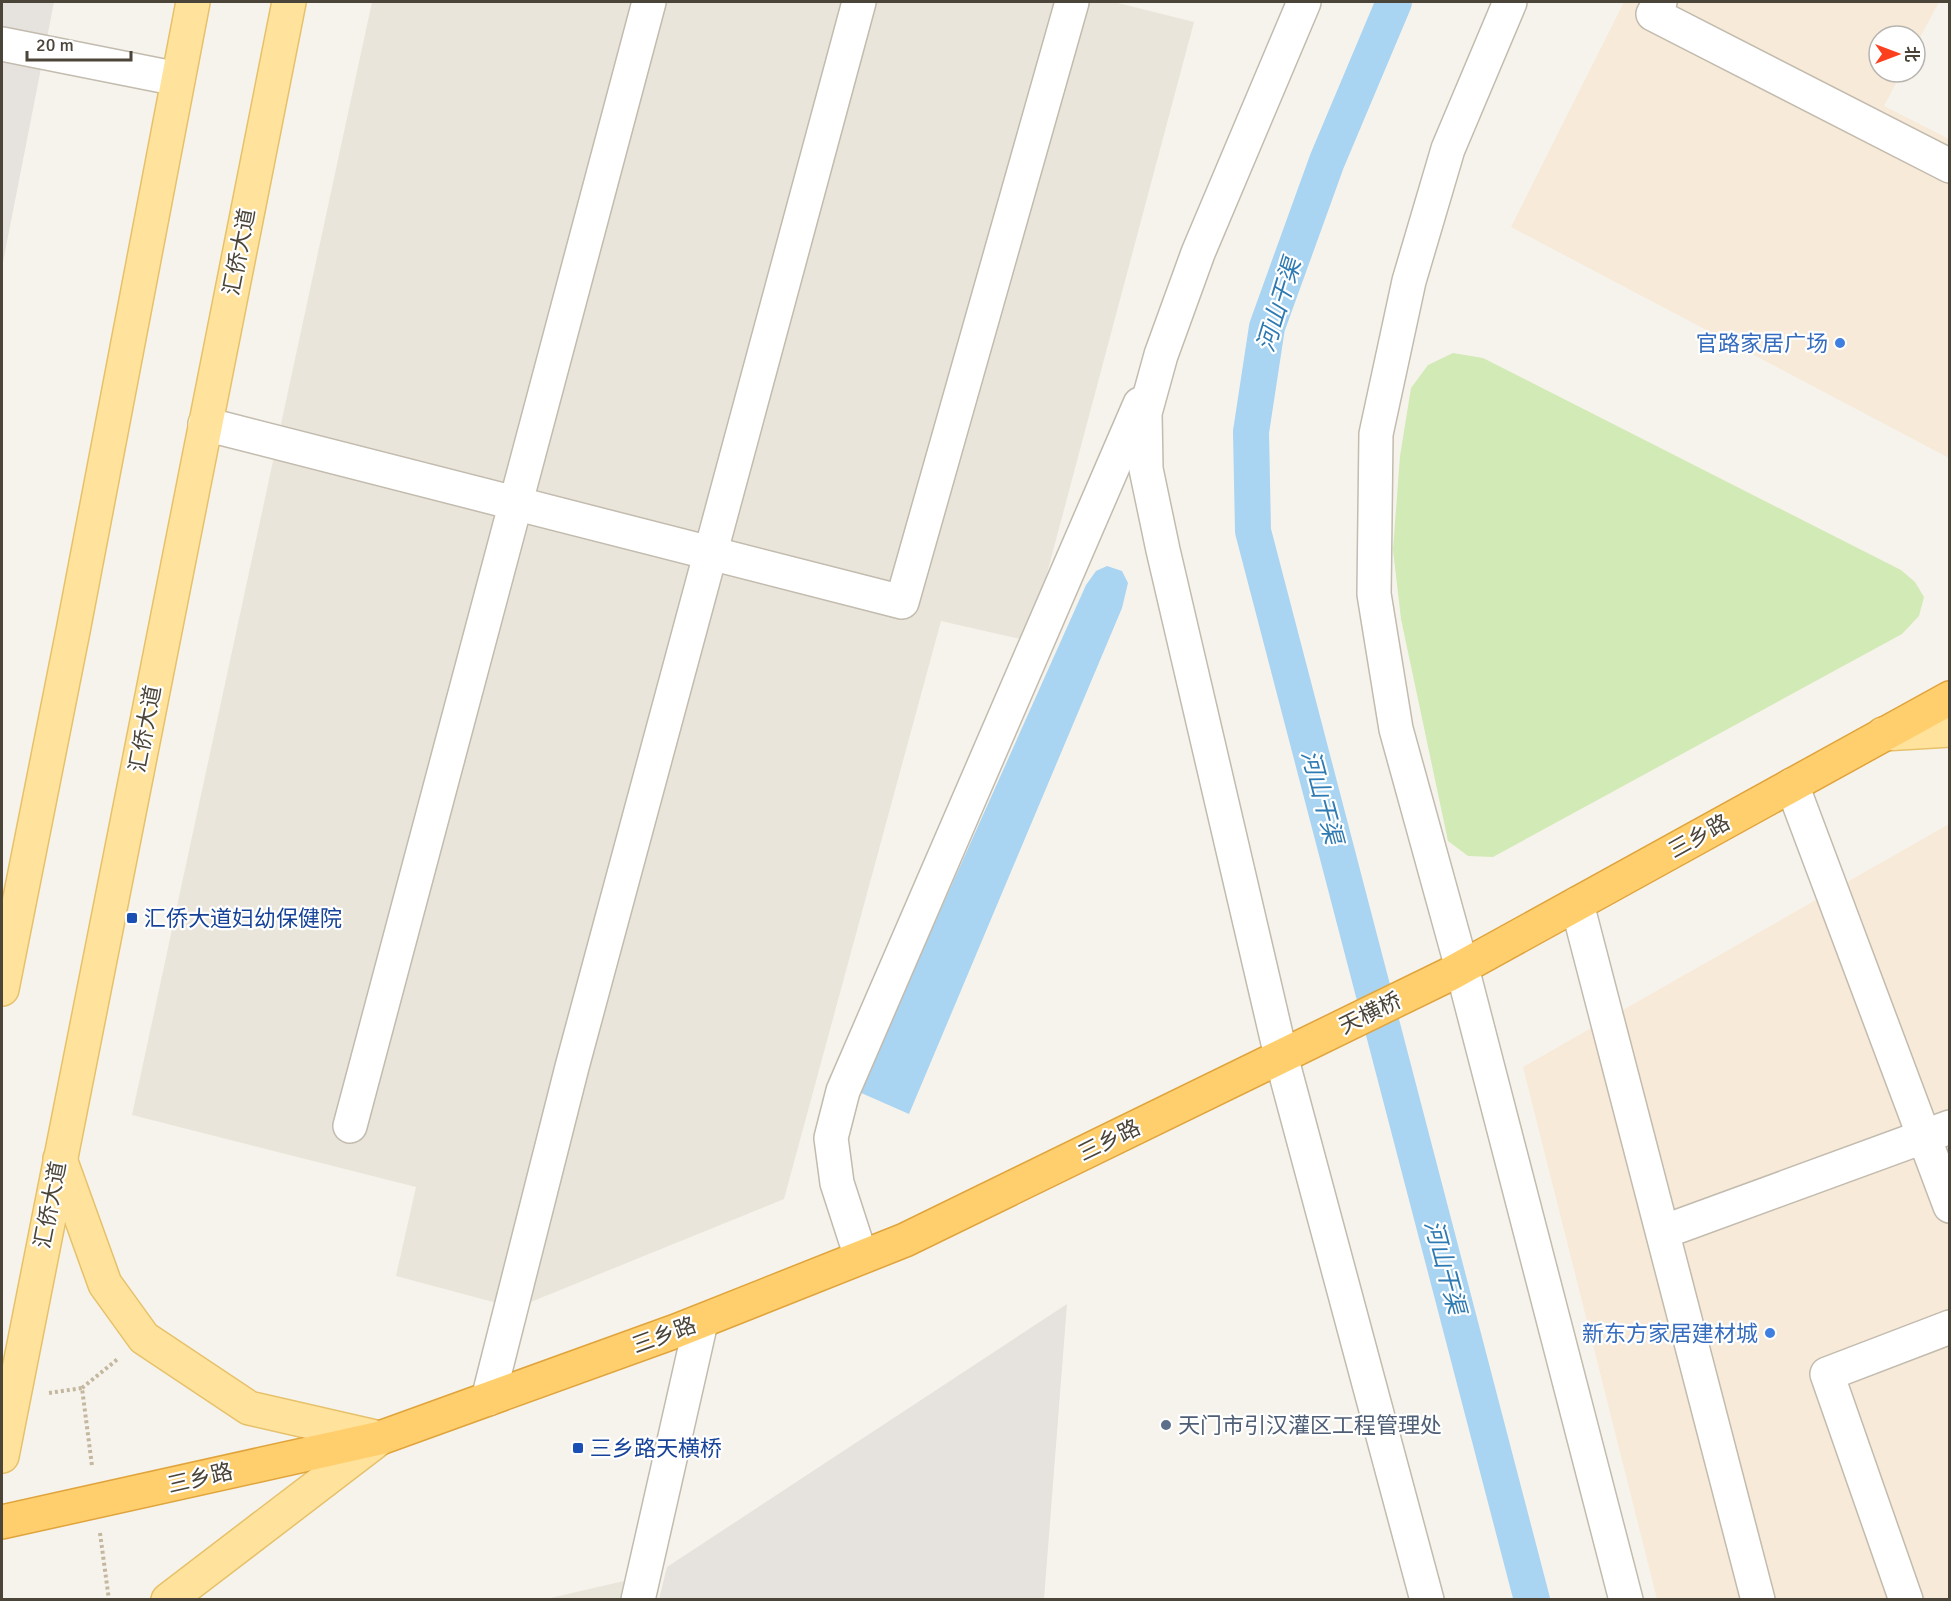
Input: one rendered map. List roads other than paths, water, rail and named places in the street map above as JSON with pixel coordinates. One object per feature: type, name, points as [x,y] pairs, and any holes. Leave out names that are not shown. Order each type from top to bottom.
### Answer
[{"type":"highway","points":[[1883,734],[1950,679]]},
{"type":"highway","name":"三乡路","points":[[1455,972],[1950,698]]},
{"type":"highway","name":"天横桥","points":[[1287,1053],[1455,972]]},
{"type":"highway","name":"三乡路","points":[[2,1522],[380,1438],[701,1322],[905,1240],[1287,1053]]},
{"type":"main road","points":[[2,989],[76,620],[193,2]]},
{"type":"main road","name":"汇侨大道","points":[[2,1456],[289,2]]},
{"type":"main road","points":[[1883,734],[1950,730]]},
{"type":"main road","points":[[60,1157],[105,1284],[144,1338],[249,1408],[380,1438]]},
{"type":"main road","points":[[168,1599],[380,1438]]},
{"type":"street","points":[[350,1126],[649,2]]},
{"type":"street","points":[[488,1399],[572,1067],[859,2]]},
{"type":"street","points":[[205,424],[903,602],[1072,2]]},
{"type":"street","points":[[861,1257],[837,1183],[831,1138],[843,1091],[1161,355],[1198,253],[1304,2]]},
{"type":"street","points":[[1510,2],[1448,149],[1409,281],[1376,434],[1374,594],[1396,729],[1455,972],[1626,1599]]},
{"type":"street","points":[[1660,2],[1653,14],[1950,166]]},
{"type":"street","points":[[2,44],[178,79]]},
{"type":"street","points":[[1161,355],[1145,413],[1146,469],[1166,561],[1287,1053],[1427,1599]]},
{"type":"street","points":[[1792,785],[1936,1132],[1950,1206]]},
{"type":"street","points":[[1577,904],[1758,1599]]},
{"type":"street","points":[[1662,1232],[1936,1132]]},
{"type":"street","points":[[638,1599],[701,1322]]},
{"type":"street","points":[[1906,1599],[1827,1374],[1950,1327]]},
{"type":"water","points":[[1107,566],[1122,571],[1128,583],[1122,608],[909,1114],[859,1092],[1086,585],[1096,571]]},
{"type":"waterway","name":"河山干渠","points":[[1394,2],[1327,161],[1267,327],[1251,432],[1253,531],[1532,1600]]},
{"type":"place","name":"官路家居广场","points":[[1840,343]]},
{"type":"place","name":"汇侨大道妇幼保健院","points":[[132,918]]},
{"type":"place","name":"新东方家居建材城","points":[[1770,1333]]},
{"type":"place","name":"天门市引汉灌区工程管理处","points":[[1166,1425]]},
{"type":"place","name":"三乡路天横桥","points":[[578,1448]]}]
